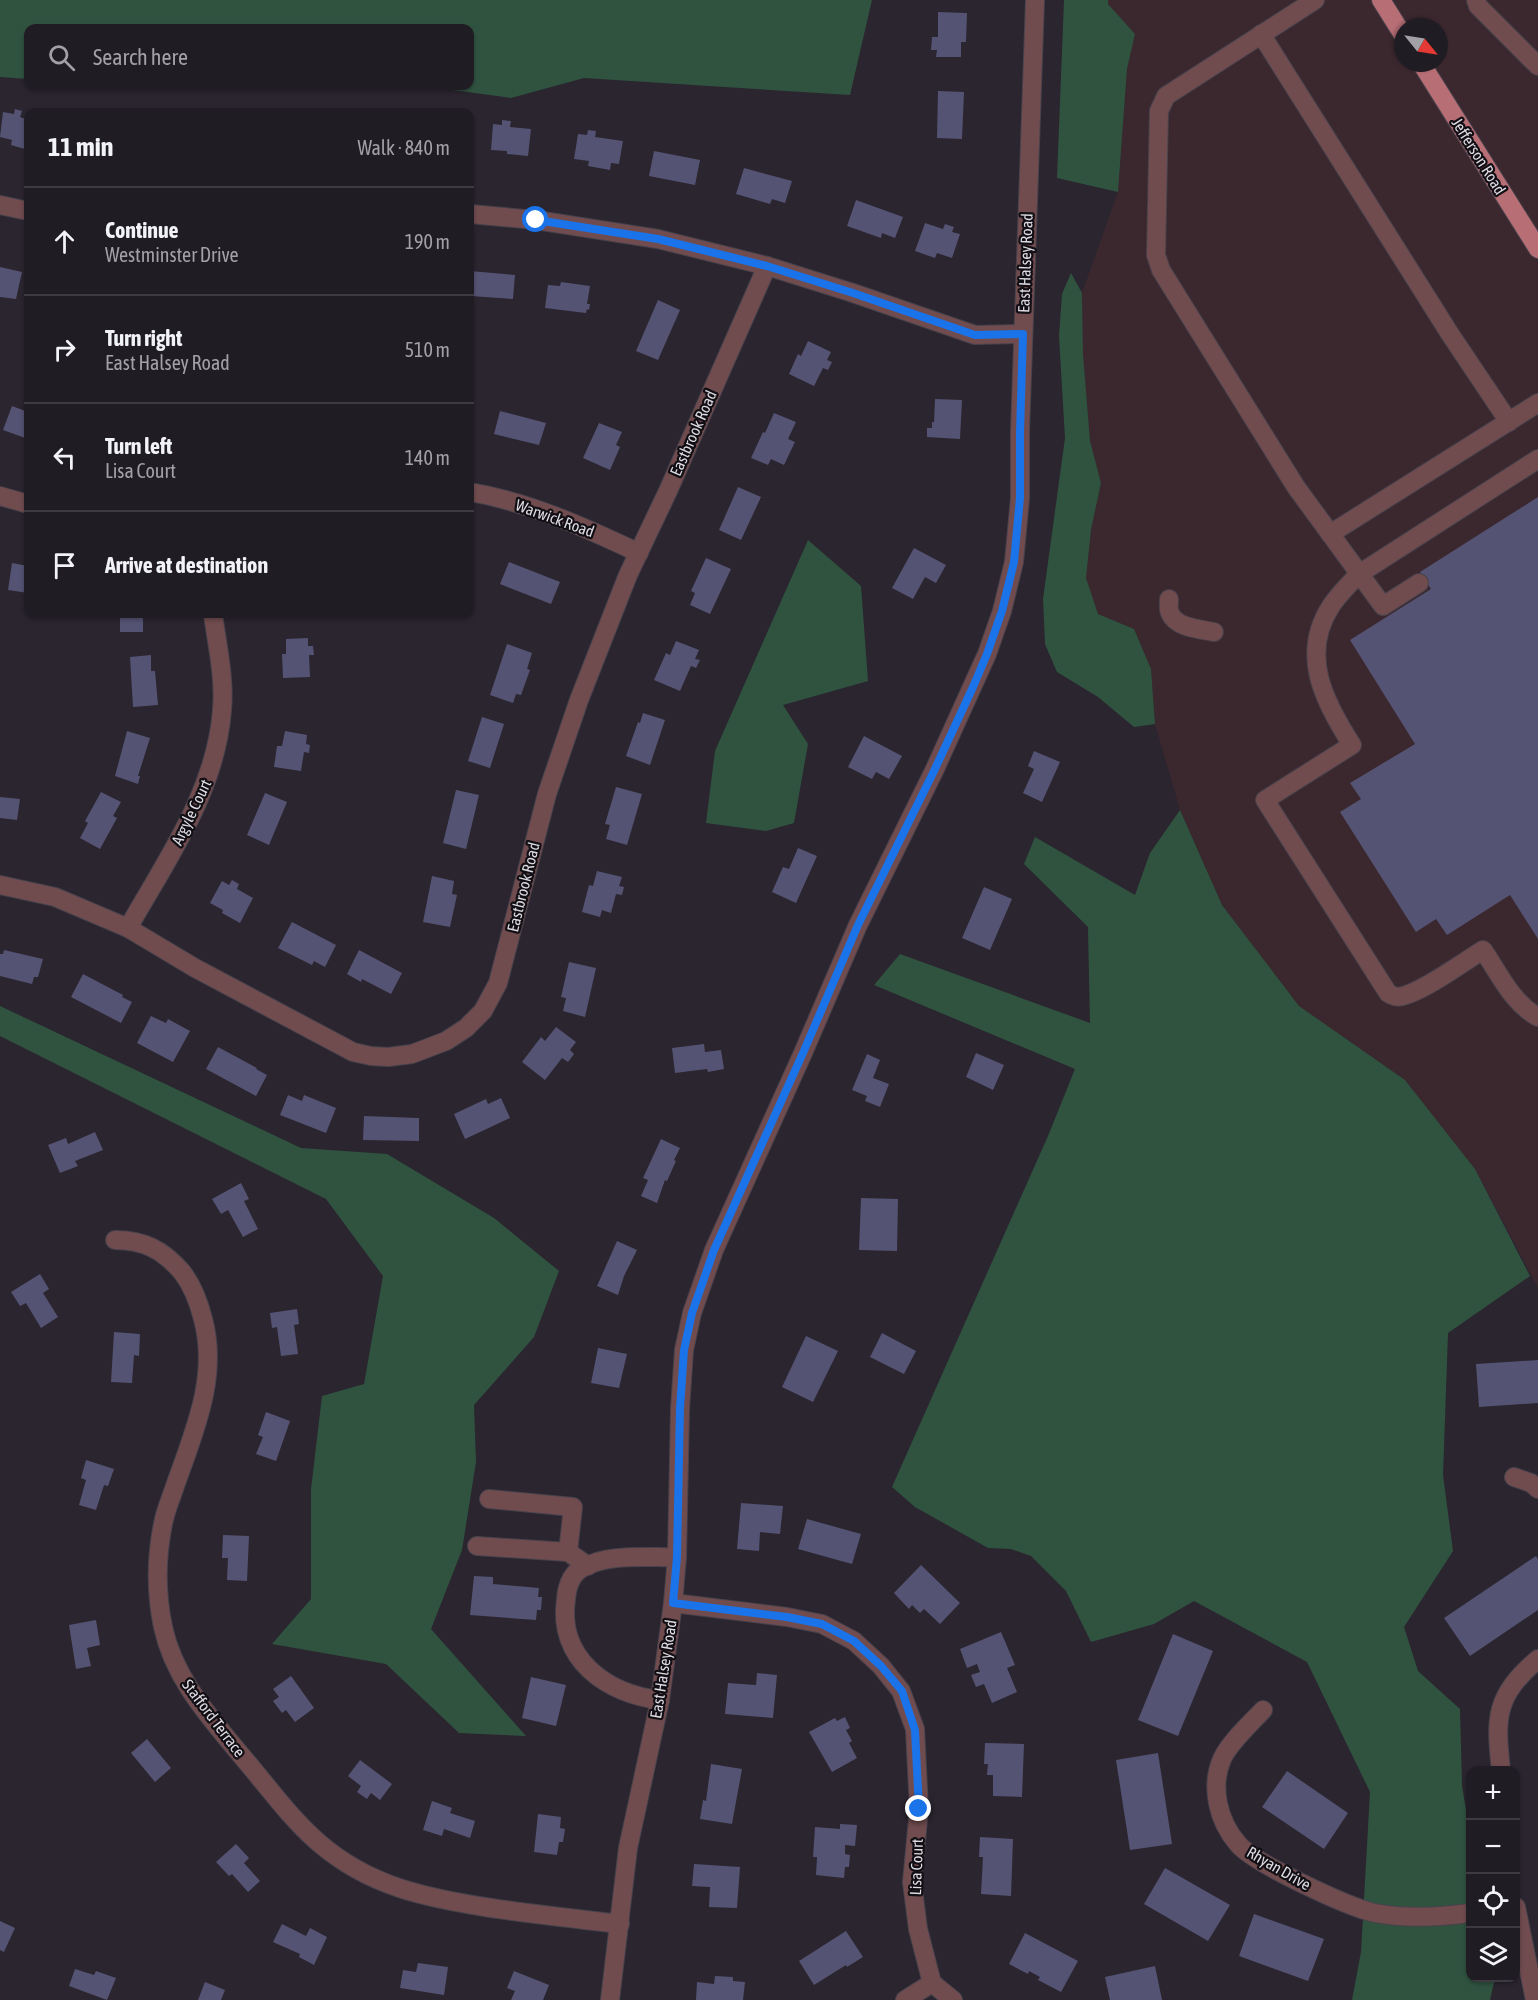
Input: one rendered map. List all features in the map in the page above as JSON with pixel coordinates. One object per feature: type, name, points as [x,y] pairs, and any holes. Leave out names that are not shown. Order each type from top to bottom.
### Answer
[{"type":"main road","points":[[1388,2],[1395,18]]},
{"type":"main road","name":"Jefferson Road","points":[[1427,72],[1538,249]]},
{"type":"street","name":"East Halsey Road","points":[[610,2000],[628,1848],[660,1700],[673,1603],[677,1557],[680,1408],[684,1350],[692,1313],[714,1250],[858,925],[973,687],[1002,611],[1014,562],[1020,498],[1020,432],[1035,0]]},
{"type":"street","points":[[1315,0],[1166,96],[1159,111],[1156,255],[1161,270],[1296,488],[1383,606],[1419,583]]},
{"type":"street","points":[[1476,0],[1478,6],[1538,66]]},
{"type":"street","points":[[1261,34],[1450,334],[1509,422]]},
{"type":"street","points":[[0,205],[24,210]]},
{"type":"street","points":[[474,214],[536,220],[658,239],[767,266],[975,335],[1023,334]]},
{"type":"street","name":"Eastbrook Road","points":[[0,885],[55,897],[128,928],[195,968],[352,1052],[388,1057],[412,1054],[446,1041],[465,1028],[483,1011],[498,983],[548,794],[579,700],[639,553],[767,266]]},
{"type":"street","points":[[1330,534],[1538,403]]},
{"type":"street","points":[[1538,459],[1359,574],[1331,606],[1322,624],[1317,650],[1318,673],[1324,698],[1352,746],[1265,800],[1388,993],[1394,997],[1405,996],[1483,950],[1515,999],[1538,1017]]},
{"type":"street","name":"Warwick Road","points":[[474,493],[528,506],[590,530],[639,553]]},
{"type":"street","points":[[0,496],[24,503]]},
{"type":"street","points":[[1169,598],[1170,613],[1176,622],[1214,632]]},
{"type":"street","name":"Argyle Court","points":[[128,928],[199,801],[212,767],[218,744],[222,708],[222,684],[214,618]]},
{"type":"street","name":"Stafford Terrace","points":[[115,1240],[149,1244],[169,1257],[190,1286],[200,1308],[206,1331],[208,1379],[203,1403],[163,1521],[157,1574],[163,1629],[175,1663],[199,1704],[303,1828],[343,1861],[370,1877],[404,1891],[438,1900],[620,1924]]},
{"type":"street","points":[[1514,1477],[1531,1483],[1538,1489]]},
{"type":"street","points":[[489,1499],[573,1507],[568,1552]]},
{"type":"street","points":[[477,1546],[568,1552],[588,1566]]},
{"type":"street","points":[[660,1700],[640,1698],[616,1689],[596,1676],[579,1658],[568,1638],[564,1612],[568,1584],[580,1569],[599,1561],[623,1558],[677,1557]]},
{"type":"street","name":"Lisa Court","points":[[673,1603],[787,1617],[822,1624],[854,1641],[881,1666],[902,1691],[915,1730],[919,1809],[912,1882],[918,1929],[932,1983]]},
{"type":"street","points":[[1501,1766],[1497,1734],[1498,1715],[1506,1694],[1521,1674],[1538,1659]]},
{"type":"street","name":"Rhyan Drive","points":[[1263,1710],[1222,1758],[1215,1791],[1222,1819],[1238,1844],[1278,1870],[1340,1900],[1374,1913],[1410,1916],[1466,1912]]},
{"type":"street","points":[[1520,1928],[1535,2000]]},
{"type":"street","points":[[905,2000],[932,1983],[953,2000]]},
{"type":"shaded area","points":[[1108,0],[1538,0],[1538,1288],[1475,1169],[1405,1080],[1299,1006],[1222,905],[1180,810],[1155,724],[1151,669],[1134,629],[1098,614],[1086,578],[1091,530],[1101,484],[1090,441],[1083,354],[1082,293],[1118,192],[1127,69],[1135,34],[1108,4]]},
{"type":"green space","points":[[0,0],[872,0],[850,95],[584,78],[511,98],[452,90],[474,90],[474,24],[24,24],[24,79],[0,77]]},
{"type":"green space","points":[[1064,0],[1108,0],[1108,4],[1135,34],[1127,69],[1118,192],[1057,178]]},
{"type":"green space","points":[[1071,273],[1082,293],[1083,354],[1090,441],[1101,483],[1091,530],[1086,578],[1098,614],[1134,629],[1151,669],[1155,724],[1134,727],[1098,697],[1057,672],[1045,644],[1043,599],[1065,438],[1059,336],[1062,294]]},
{"type":"green space","points":[[808,540],[861,586],[868,681],[783,705],[808,744],[794,823],[766,831],[706,823],[715,751]]},
{"type":"green space","points":[[1180,810],[1222,905],[1299,1006],[1405,1080],[1475,1169],[1530,1276],[1448,1333],[1443,1475],[1453,1551],[1404,1627],[1418,1671],[1460,1709],[1462,1786],[1466,1810],[1466,1982],[1494,1982],[1490,2000],[1352,2000],[1361,1952],[1370,1792],[1307,1662],[1194,1601],[1154,1624],[1091,1642],[1066,1591],[1031,1556],[1011,1549],[988,1548],[915,1507],[892,1487],[1048,1136],[1075,1069],[874,985],[900,954],[1090,1023],[1088,927],[1024,864],[1035,837],[1135,895],[1150,853]]},
{"type":"green space","points":[[0,1006],[301,1148],[387,1154],[494,1218],[559,1271],[534,1337],[474,1405],[476,1462],[462,1550],[431,1629],[526,1736],[459,1733],[386,1664],[272,1644],[311,1599],[311,1489],[322,1396],[364,1384],[383,1276],[326,1199],[0,1036]]},
{"type":"building","points":[[938,12],[967,13],[966,42],[961,42],[961,57],[936,57],[937,50],[931,50],[932,37],[938,37]]},
{"type":"building","points":[[938,91],[964,92],[962,139],[937,138]]},
{"type":"building","points":[[15,109],[22,111],[20,117],[24,118],[24,149],[11,145],[12,140],[0,137],[3,112],[14,114]]},
{"type":"building","points":[[502,120],[511,121],[510,127],[531,129],[528,156],[491,150],[493,124],[502,125]]},
{"type":"building","points":[[588,130],[596,131],[595,137],[623,141],[619,164],[611,163],[610,170],[588,166],[589,161],[574,159],[578,134],[587,135]]},
{"type":"building","points":[[654,151],[700,160],[695,185],[649,176]]},
{"type":"building","points":[[744,168],[792,181],[785,203],[772,199],[770,204],[736,194]]},
{"type":"building","points":[[856,200],[903,217],[895,238],[882,233],[881,238],[847,226]]},
{"type":"building","points":[[925,223],[943,229],[945,224],[954,227],[952,232],[960,234],[952,258],[937,253],[935,258],[915,251]]},
{"type":"building","points":[[0,267],[22,272],[16,299],[0,297]]},
{"type":"building","points":[[474,271],[515,275],[513,299],[474,296]]},
{"type":"building","points":[[561,282],[590,286],[587,304],[590,304],[586,313],[545,308],[548,285],[560,286]]},
{"type":"building","points":[[658,300],[680,310],[658,360],[636,351]]},
{"type":"building","points":[[808,341],[831,352],[827,360],[832,362],[828,370],[823,368],[814,386],[789,374],[798,354],[801,356]]},
{"type":"building","points":[[935,399],[962,400],[960,439],[927,437],[927,428],[932,428],[932,422],[934,422]]},
{"type":"building","points":[[12,406],[24,410],[24,438],[3,430]]},
{"type":"building","points":[[500,411],[546,423],[539,445],[494,434]]},
{"type":"building","points":[[774,413],[796,422],[788,439],[795,442],[784,465],[771,459],[768,465],[751,458]]},
{"type":"building","points":[[599,423],[622,432],[616,445],[620,447],[610,470],[583,458]]},
{"type":"building","points":[[738,487],[761,497],[741,540],[719,530]]},
{"type":"building","points":[[1538,497],[1538,939],[1510,895],[1447,935],[1436,919],[1416,932],[1340,812],[1361,799],[1350,783],[1415,744],[1350,640],[1431,589],[1420,572]]},
{"type":"building","points":[[914,548],[946,565],[936,583],[925,577],[913,599],[892,588]]},
{"type":"building","points":[[706,558],[731,569],[710,614],[690,605],[695,593],[691,591]]},
{"type":"building","points":[[509,562],[560,582],[551,604],[500,584]]},
{"type":"building","points":[[12,563],[24,565],[24,592],[8,590]]},
{"type":"building","points":[[120,618],[143,618],[143,632],[120,632]]},
{"type":"building","points":[[308,638],[308,646],[313,646],[314,655],[309,655],[310,677],[283,678],[282,654],[286,654],[286,639]]},
{"type":"building","points":[[676,641],[699,650],[695,659],[700,660],[696,668],[691,666],[680,691],[654,680],[666,653],[670,655]]},
{"type":"building","points":[[507,644],[532,653],[527,669],[530,670],[521,695],[516,694],[513,703],[490,695]]},
{"type":"building","points":[[151,655],[151,671],[155,671],[158,705],[133,707],[130,657]]},
{"type":"building","points":[[643,713],[665,720],[650,765],[626,756]]},
{"type":"building","points":[[482,717],[504,724],[490,768],[468,761]]},
{"type":"building","points":[[127,731],[150,738],[138,776],[140,776],[138,784],[115,776]]},
{"type":"building","points":[[285,731],[307,735],[306,744],[310,745],[309,753],[304,752],[301,771],[274,767],[277,746],[282,746]]},
{"type":"building","points":[[864,736],[902,756],[889,779],[876,772],[872,779],[848,767]]},
{"type":"building","points":[[1034,751],[1060,762],[1042,802],[1023,793],[1034,769],[1028,766]]},
{"type":"building","points":[[616,787],[642,794],[627,845],[606,839],[610,825],[605,824]]},
{"type":"building","points":[[456,790],[479,795],[466,849],[443,843]]},
{"type":"building","points":[[101,792],[121,802],[113,816],[117,818],[100,849],[80,838],[88,823],[85,821]]},
{"type":"building","points":[[265,793],[287,802],[269,845],[247,835]]},
{"type":"building","points":[[0,797],[20,799],[17,820],[0,818]]},
{"type":"building","points":[[798,848],[817,856],[796,903],[772,892],[783,867],[789,869]]},
{"type":"building","points":[[597,871],[622,877],[619,886],[624,887],[622,895],[616,894],[611,913],[602,910],[600,917],[582,912],[589,885],[593,886]]},
{"type":"building","points":[[432,876],[454,881],[452,894],[457,895],[450,927],[423,922]]},
{"type":"building","points":[[232,880],[239,884],[237,889],[253,898],[240,923],[210,903],[222,881],[229,885]]},
{"type":"building","points":[[984,887],[1012,899],[990,950],[962,938]]},
{"type":"building","points":[[292,922],[336,945],[325,967],[314,961],[312,965],[278,948]]},
{"type":"building","points":[[4,950],[43,959],[38,977],[34,977],[32,984],[0,976],[0,954],[3,954]]},
{"type":"building","points":[[359,950],[402,973],[391,994],[347,974]]},
{"type":"building","points":[[569,962],[596,968],[585,1017],[563,1011],[566,998],[561,997]]},
{"type":"building","points":[[83,974],[132,1002],[121,1023],[71,997]]},
{"type":"building","points":[[151,1016],[166,1023],[168,1019],[190,1031],[173,1062],[137,1043]]},
{"type":"building","points":[[556,1027],[576,1042],[570,1050],[574,1054],[568,1062],[562,1058],[545,1080],[522,1062],[541,1037],[545,1041]]},
{"type":"building","points":[[704,1044],[705,1052],[721,1050],[724,1069],[675,1073],[672,1048]]},
{"type":"building","points":[[218,1047],[267,1075],[256,1096],[206,1069]]},
{"type":"building","points":[[976,1053],[1004,1065],[993,1090],[966,1077]]},
{"type":"building","points":[[867,1054],[880,1060],[873,1078],[889,1084],[880,1107],[865,1101],[867,1096],[852,1090]]},
{"type":"building","points":[[288,1095],[302,1101],[304,1095],[336,1108],[326,1133],[280,1115]]},
{"type":"building","points":[[501,1098],[510,1118],[465,1139],[454,1114],[486,1099],[488,1104]]},
{"type":"building","points":[[364,1116],[419,1118],[419,1141],[363,1140]]},
{"type":"building","points":[[95,1132],[103,1150],[75,1161],[78,1166],[60,1173],[48,1145],[66,1138],[68,1144]]},
{"type":"building","points":[[661,1139],[680,1148],[657,1203],[641,1196],[648,1180],[643,1178]]},
{"type":"building","points":[[241,1183],[249,1199],[244,1201],[258,1229],[243,1237],[228,1210],[221,1214],[212,1199]]},
{"type":"building","points":[[861,1198],[898,1199],[897,1251],[859,1250]]},
{"type":"building","points":[[617,1241],[637,1250],[624,1276],[618,1295],[597,1286]]},
{"type":"building","points":[[40,1274],[49,1289],[43,1293],[58,1317],[41,1328],[26,1303],[20,1306],[11,1292]]},
{"type":"building","points":[[297,1309],[299,1324],[294,1325],[298,1354],[281,1356],[277,1327],[272,1328],[270,1313]]},
{"type":"building","points":[[114,1332],[140,1334],[139,1356],[134,1355],[132,1383],[111,1382]]},
{"type":"building","points":[[882,1333],[916,1351],[904,1374],[870,1357]]},
{"type":"building","points":[[806,1336],[838,1351],[813,1402],[782,1387]]},
{"type":"building","points":[[598,1348],[627,1354],[619,1388],[591,1383]]},
{"type":"building","points":[[1538,1360],[1538,1403],[1479,1407],[1476,1364]]},
{"type":"building","points":[[266,1412],[290,1421],[276,1461],[256,1454],[263,1437],[258,1435]]},
{"type":"building","points":[[86,1460],[114,1469],[108,1486],[104,1485],[96,1510],[79,1505],[86,1480],[81,1478]]},
{"type":"building","points":[[741,1503],[783,1506],[780,1534],[760,1532],[759,1551],[737,1549]]},
{"type":"building","points":[[807,1519],[861,1534],[852,1564],[798,1549]]},
{"type":"building","points":[[223,1535],[249,1536],[247,1581],[227,1580],[228,1558],[222,1558]]},
{"type":"building","points":[[1536,1556],[1538,1559],[1538,1610],[1470,1656],[1444,1618]]},
{"type":"building","points":[[921,1565],[960,1603],[940,1624],[924,1609],[920,1613],[912,1605],[909,1609],[894,1593]]},
{"type":"building","points":[[474,1576],[493,1577],[493,1584],[539,1588],[538,1597],[542,1597],[541,1610],[537,1610],[536,1620],[470,1615]]},
{"type":"building","points":[[96,1620],[100,1645],[87,1648],[91,1666],[76,1669],[69,1625]]},
{"type":"building","points":[[1001,1632],[1015,1665],[1007,1668],[1017,1692],[992,1703],[984,1684],[976,1687],[971,1675],[980,1672],[977,1664],[967,1668],[960,1649]]},
{"type":"building","points":[[1173,1634],[1213,1651],[1178,1736],[1138,1720]]},
{"type":"building","points":[[757,1673],[777,1675],[773,1718],[725,1714],[728,1683],[756,1685]]},
{"type":"building","points":[[291,1676],[314,1708],[295,1722],[286,1710],[282,1713],[273,1701],[279,1697],[273,1689]]},
{"type":"building","points":[[531,1677],[566,1685],[556,1726],[522,1718]]},
{"type":"building","points":[[845,1717],[850,1728],[846,1730],[852,1741],[849,1743],[857,1758],[832,1772],[809,1732],[835,1718],[837,1721]]},
{"type":"building","points":[[147,1739],[171,1768],[155,1782],[131,1753]]},
{"type":"building","points":[[985,1743],[1024,1744],[1022,1797],[993,1796],[993,1775],[987,1775],[988,1764],[984,1764]]},
{"type":"building","points":[[1158,1753],[1172,1844],[1130,1850],[1116,1760]]},
{"type":"building","points":[[360,1760],[392,1784],[380,1800],[371,1793],[367,1799],[357,1792],[361,1786],[348,1776]]},
{"type":"building","points":[[711,1764],[742,1769],[732,1824],[700,1819],[703,1800],[706,1801]]},
{"type":"building","points":[[1287,1771],[1348,1813],[1324,1849],[1262,1807]]},
{"type":"building","points":[[432,1801],[452,1808],[450,1813],[475,1821],[470,1838],[444,1829],[442,1836],[423,1830]]},
{"type":"building","points":[[538,1814],[561,1817],[560,1828],[565,1829],[563,1842],[559,1842],[557,1855],[534,1852]]},
{"type":"building","points":[[840,1824],[857,1825],[855,1846],[845,1845],[845,1854],[850,1855],[849,1867],[845,1867],[844,1878],[816,1875],[817,1857],[813,1857],[815,1827],[840,1829]]},
{"type":"building","points":[[980,1837],[1013,1839],[1011,1896],[981,1894],[983,1857],[979,1857]]},
{"type":"building","points":[[236,1844],[249,1858],[244,1863],[260,1881],[248,1892],[232,1874],[229,1876],[216,1862]]},
{"type":"building","points":[[694,1864],[740,1867],[737,1908],[709,1907],[710,1887],[692,1886]]},
{"type":"building","points":[[1165,1868],[1230,1905],[1208,1941],[1144,1904]]},
{"type":"building","points":[[1254,1914],[1324,1939],[1308,1981],[1239,1956]]},
{"type":"building","points":[[0,1921],[15,1928],[4,1952],[0,1950]]},
{"type":"building","points":[[282,1924],[306,1936],[310,1928],[327,1937],[314,1965],[299,1957],[300,1954],[273,1942]]},
{"type":"building","points":[[846,1931],[863,1957],[814,1985],[799,1961]]},
{"type":"building","points":[[1025,1933],[1078,1961],[1061,1992],[1038,1980],[1040,1977],[1029,1971],[1028,1974],[1009,1964]]},
{"type":"building","points":[[418,1963],[448,1967],[444,1995],[400,1988],[403,1970],[416,1972]]},
{"type":"building","points":[[1155,1966],[1162,2000],[1110,2000],[1105,1977]]},
{"type":"building","points":[[75,1969],[94,1975],[96,1971],[116,1978],[107,2000],[69,1986]]},
{"type":"building","points":[[514,1971],[549,1985],[543,2000],[511,2000],[515,1991],[507,1988]]},
{"type":"building","points":[[715,1976],[733,1977],[733,1981],[745,1982],[743,2000],[696,2000],[697,1982],[714,1984]]},
{"type":"building","points":[[205,1982],[225,1990],[221,2000],[198,2000]]},
{"type":"route","points":[[536,220],[658,239],[767,266],[975,335],[1023,334],[1020,498],[1014,562],[1002,611],[973,687],[858,925],[714,1250],[692,1313],[684,1350],[680,1408],[677,1557],[673,1603],[787,1617],[822,1624],[854,1641],[881,1666],[902,1691],[915,1730],[919,1809]]}]
